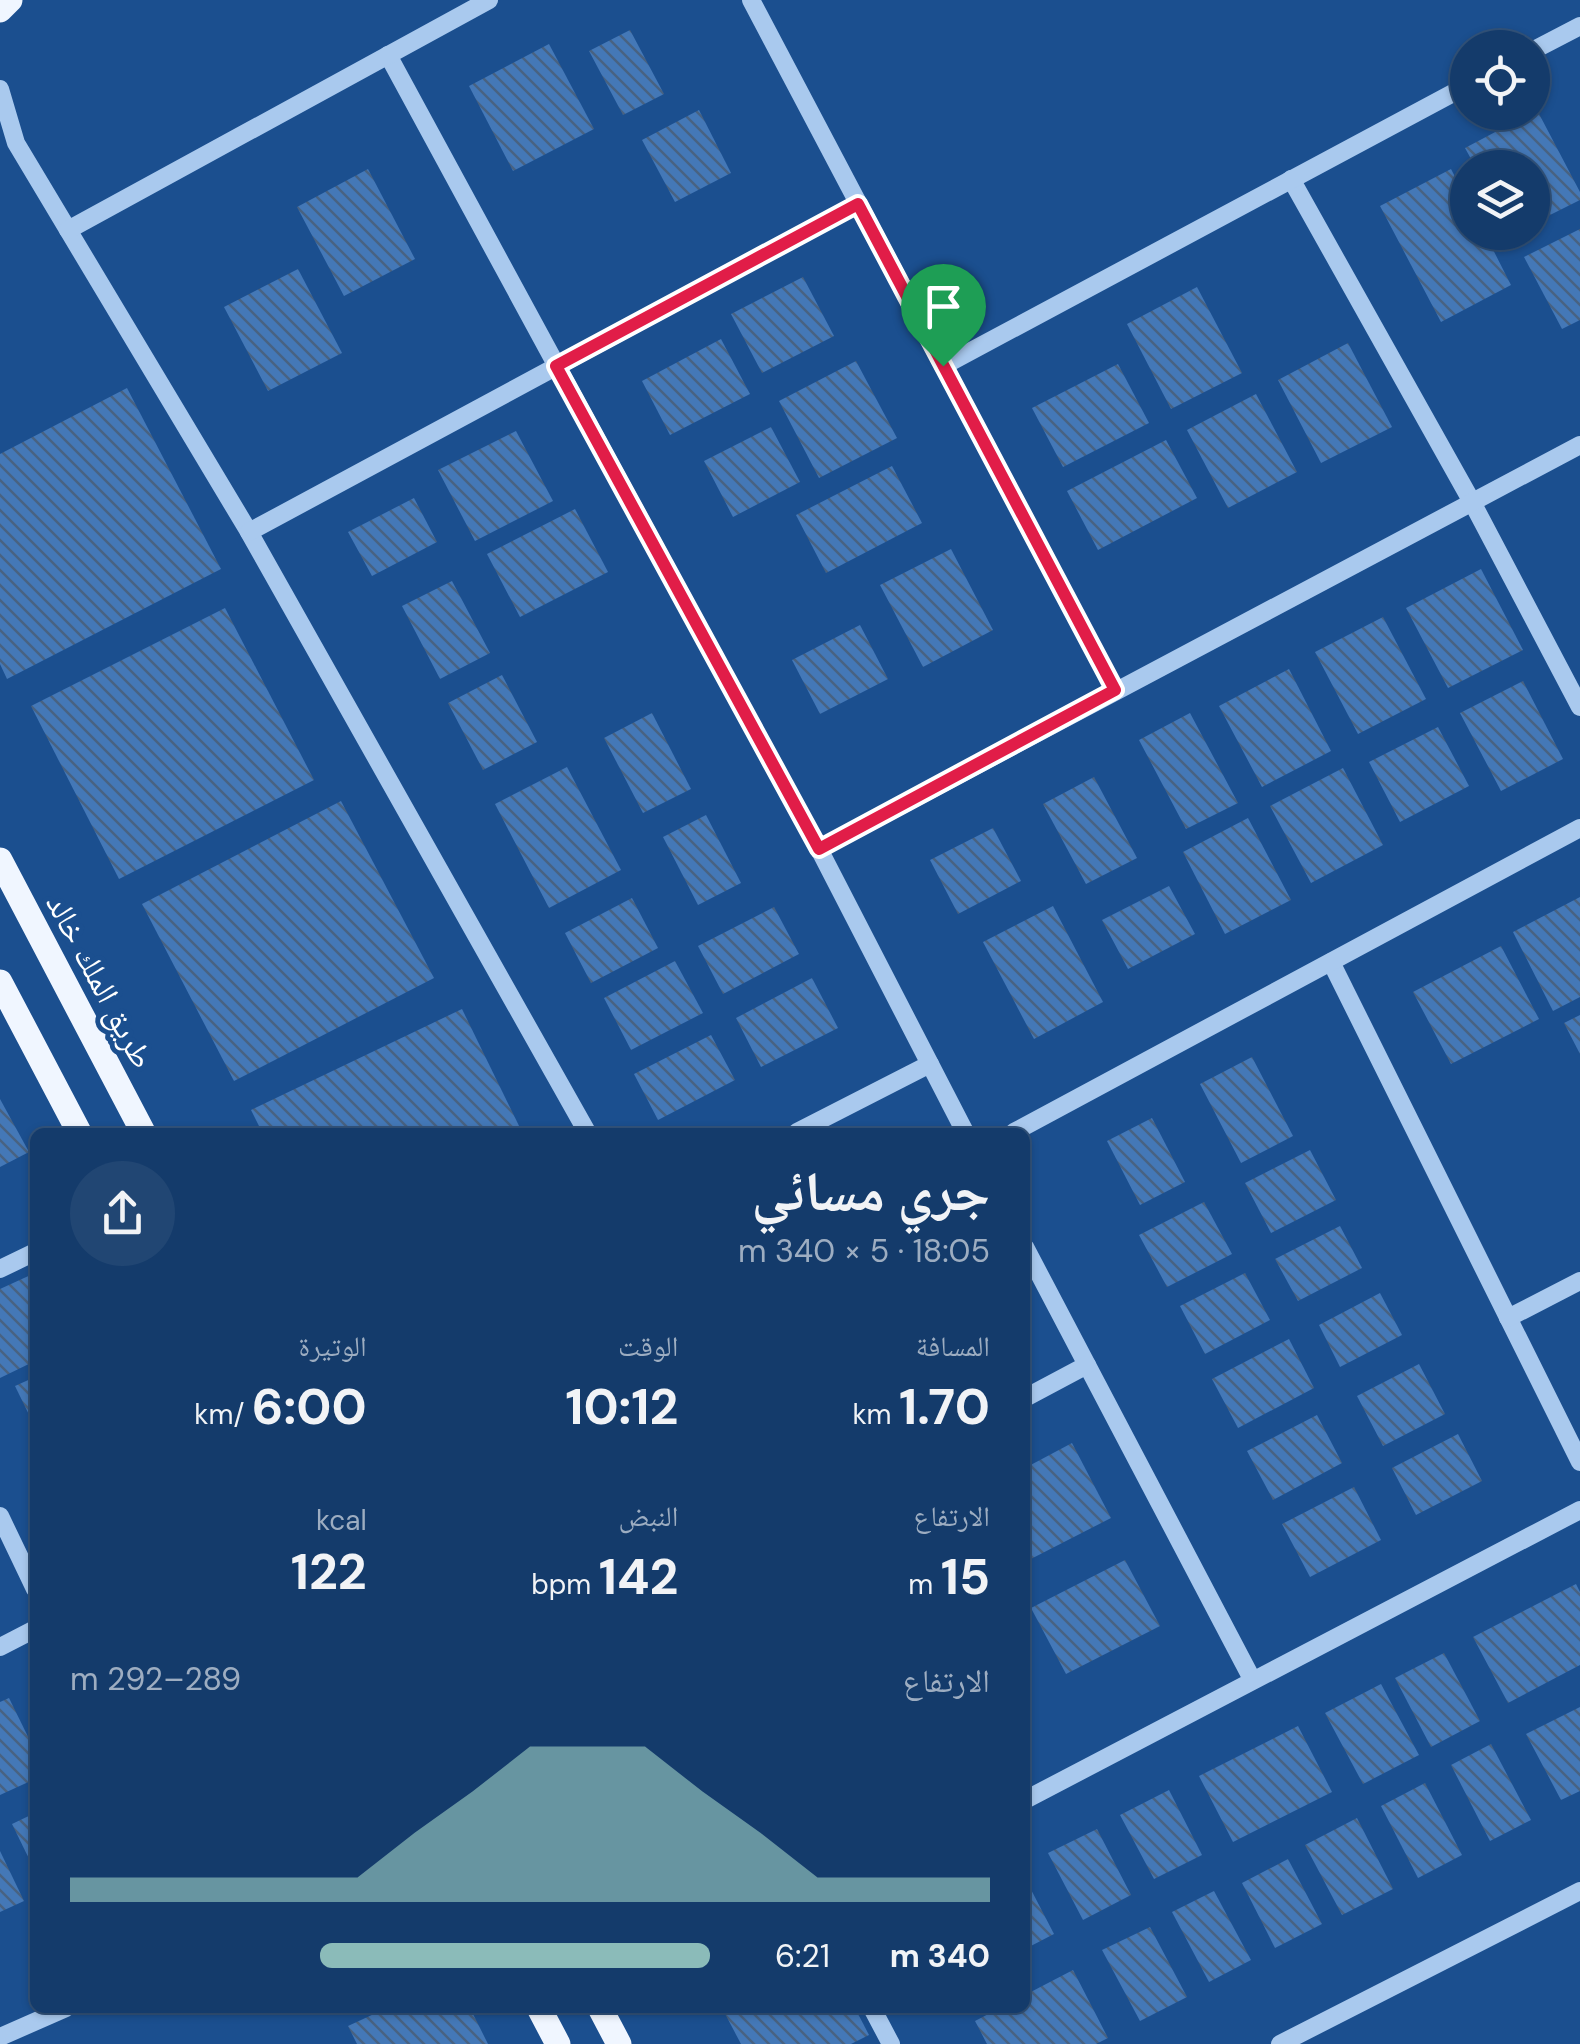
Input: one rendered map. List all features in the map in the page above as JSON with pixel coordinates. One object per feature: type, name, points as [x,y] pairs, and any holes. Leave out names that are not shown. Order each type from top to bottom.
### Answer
[{"type":"main road","points":[[0,10],[10,0]]},
{"type":"main road","name":"طريق الملك خالد","points":[[0,860],[140,1128]]},
{"type":"main road","points":[[0,982],[77,1128]]},
{"type":"main road","points":[[542,2013],[558,2044]]},
{"type":"main road","points":[[602,2013],[618,2044]]},
{"type":"street","points":[[68,230],[489,0]]},
{"type":"street","points":[[751,0],[1115,690]]},
{"type":"street","points":[[1550,42],[1580,26]]},
{"type":"street","points":[[388,55],[819,849],[964,1128]]},
{"type":"street","points":[[0,89],[16,143],[249,532],[585,1128]]},
{"type":"street","points":[[943,366],[1450,95]]},
{"type":"street","points":[[1291,179],[1472,502],[1580,707]]},
{"type":"street","points":[[249,532],[858,204]]},
{"type":"street","points":[[819,849],[1580,445]]},
{"type":"street","points":[[1021,1128],[1580,828]]},
{"type":"street","points":[[1331,962],[1580,1462]]},
{"type":"street","points":[[805,1128],[930,1064]]},
{"type":"street","points":[[0,1269],[30,1254]]},
{"type":"street","points":[[1030,1257],[1252,1679]]},
{"type":"street","points":[[1508,1318],[1580,1282]]},
{"type":"street","points":[[1030,1395],[1086,1365]]},
{"type":"street","points":[[1030,1797],[1580,1510]]},
{"type":"street","points":[[0,1516],[30,1579]]},
{"type":"street","points":[[0,1647],[30,1632]]},
{"type":"street","points":[[1280,2044],[1580,1891]]},
{"type":"street","points":[[0,2037],[55,2013]]},
{"type":"street","points":[[875,2013],[892,2044]]},
{"type":"building","points":[[630,30],[664,94],[623,115],[589,51]]},
{"type":"building","points":[[549,44],[594,129],[513,171],[469,86]]},
{"type":"building","points":[[699,110],[731,173],[675,202],[642,140]]},
{"type":"building","points":[[1499,130],[1547,130],[1580,192],[1580,200],[1550,215],[1550,150],[1465,148]]},
{"type":"building","points":[[368,169],[415,259],[344,296],[297,207]]},
{"type":"building","points":[[1450,170],[1450,250],[1493,250],[1511,285],[1441,322],[1380,206]]},
{"type":"building","points":[[1580,229],[1580,320],[1562,329],[1524,257],[1538,250],[1550,250],[1550,244]]},
{"type":"building","points":[[298,269],[342,353],[268,391],[224,307]]},
{"type":"building","points":[[803,277],[834,336],[762,373],[731,314]]},
{"type":"building","points":[[1197,287],[1242,373],[1171,409],[1127,324]]},
{"type":"building","points":[[721,339],[750,394],[670,435],[642,381]]},
{"type":"building","points":[[1348,343],[1392,427],[1321,463],[1278,380]]},
{"type":"building","points":[[856,361],[897,438],[819,478],[779,401]]},
{"type":"building","points":[[1118,364],[1149,423],[1063,467],[1032,408]]},
{"type":"building","points":[[127,388],[221,569],[7,679],[0,664],[0,454]]},
{"type":"building","points":[[1256,394],[1297,472],[1228,508],[1187,430]]},
{"type":"building","points":[[771,427],[800,482],[733,517],[704,461]]},
{"type":"building","points":[[516,431],[553,501],[475,541],[438,470]]},
{"type":"building","points":[[1166,440],[1197,498],[1098,550],[1067,491]]},
{"type":"building","points":[[892,466],[922,523],[826,573],[796,515]]},
{"type":"building","points":[[414,498],[437,542],[372,576],[348,532]]},
{"type":"building","points":[[575,509],[608,572],[520,617],[487,554]]},
{"type":"building","points":[[951,549],[993,630],[923,667],[880,585]]},
{"type":"building","points":[[1481,569],[1523,650],[1448,688],[1406,608]]},
{"type":"building","points":[[452,581],[490,653],[440,679],[402,606]]},
{"type":"building","points":[[225,608],[314,780],[119,879],[31,706]]},
{"type":"building","points":[[1383,617],[1426,699],[1358,734],[1315,652]]},
{"type":"building","points":[[860,625],[888,679],[820,714],[792,660]]},
{"type":"building","points":[[1289,669],[1331,751],[1262,787],[1219,706]]},
{"type":"building","points":[[502,675],[537,742],[483,770],[448,703]]},
{"type":"building","points":[[1523,681],[1563,759],[1501,791],[1460,713]]},
{"type":"building","points":[[652,713],[691,789],[643,813],[604,738]]},
{"type":"building","points":[[1190,713],[1238,803],[1186,829],[1139,740]]},
{"type":"building","points":[[1438,727],[1469,786],[1400,822],[1369,762]]},
{"type":"building","points":[[567,767],[621,870],[549,908],[495,804]]},
{"type":"building","points":[[1343,768],[1383,845],[1311,883],[1270,806]]},
{"type":"building","points":[[1094,777],[1137,858],[1086,884],[1043,804]]},
{"type":"building","points":[[341,801],[434,978],[234,1081],[142,904]]},
{"type":"building","points":[[706,815],[741,883],[698,905],[663,837]]},
{"type":"building","points":[[1248,818],[1291,900],[1225,934],[1183,852]]},
{"type":"building","points":[[993,828],[1021,881],[958,914],[930,860]]},
{"type":"building","points":[[1169,886],[1195,934],[1128,969],[1102,920]]},
{"type":"building","points":[[1580,897],[1580,997],[1553,1011],[1513,932]]},
{"type":"building","points":[[632,898],[658,948],[591,983],[565,933]]},
{"type":"building","points":[[1053,906],[1103,1002],[1034,1039],[983,942]]},
{"type":"building","points":[[774,907],[799,954],[723,994],[698,946]]},
{"type":"building","points":[[1501,946],[1539,1019],[1451,1064],[1413,992]]},
{"type":"building","points":[[675,961],[703,1013],[631,1050],[604,998]]},
{"type":"building","points":[[812,978],[838,1028],[761,1067],[736,1018]]},
{"type":"building","points":[[462,1009],[520,1128],[260,1128],[251,1110]]},
{"type":"building","points":[[1580,1015],[1580,1054],[1564,1023]]},
{"type":"building","points":[[711,1035],[735,1080],[658,1120],[634,1074]]},
{"type":"building","points":[[1252,1057],[1293,1136],[1241,1163],[1200,1084]]},
{"type":"building","points":[[0,1099],[29,1152],[0,1167]]},
{"type":"building","points":[[1152,1118],[1185,1182],[1140,1205],[1107,1141]]},
{"type":"building","points":[[1310,1150],[1336,1200],[1271,1233],[1245,1183]]},
{"type":"building","points":[[1204,1202],[1232,1254],[1167,1287],[1139,1235]]},
{"type":"building","points":[[1340,1226],[1362,1268],[1298,1301],[1275,1259]]},
{"type":"building","points":[[1245,1273],[1270,1320],[1205,1354],[1180,1306]]},
{"type":"building","points":[[30,1275],[30,1363],[0,1378],[0,1289]]},
{"type":"building","points":[[1380,1293],[1402,1335],[1340,1367],[1319,1325]]},
{"type":"building","points":[[1289,1339],[1314,1388],[1238,1428],[1212,1379]]},
{"type":"building","points":[[1419,1364],[1445,1414],[1383,1446],[1357,1396]]},
{"type":"building","points":[[30,1379],[30,1417],[15,1386]]},
{"type":"building","points":[[1317,1415],[1342,1463],[1273,1500],[1247,1451]]},
{"type":"building","points":[[1458,1434],[1482,1481],[1416,1515],[1392,1468]]},
{"type":"building","points":[[1072,1443],[1111,1518],[1030,1559],[1030,1465]]},
{"type":"building","points":[[1354,1487],[1381,1540],[1310,1577],[1282,1524]]},
{"type":"building","points":[[1125,1560],[1160,1626],[1066,1674],[1031,1608]]},
{"type":"building","points":[[1576,1584],[1580,1592],[1580,1665],[1508,1703],[1473,1637]]},
{"type":"building","points":[[1444,1653],[1480,1721],[1431,1747],[1395,1678]]},
{"type":"building","points":[[1381,1684],[1419,1755],[1363,1784],[1325,1713]]},
{"type":"building","points":[[9,1698],[30,1741],[30,1781],[0,1795],[0,1702]]},
{"type":"building","points":[[1580,1707],[1580,1791],[1561,1800],[1526,1734]]},
{"type":"building","points":[[1298,1726],[1332,1792],[1233,1842],[1199,1776]]},
{"type":"building","points":[[1491,1744],[1531,1820],[1490,1841],[1451,1765]]},
{"type":"building","points":[[1425,1783],[1462,1855],[1418,1878],[1381,1806]]},
{"type":"building","points":[[1169,1790],[1202,1855],[1154,1879],[1120,1815]]},
{"type":"building","points":[[30,1815],[30,1861],[12,1824]]},
{"type":"building","points":[[1357,1818],[1393,1889],[1342,1915],[1305,1845]]},
{"type":"building","points":[[1097,1829],[1131,1895],[1083,1920],[1048,1853]]},
{"type":"building","points":[[0,1851],[24,1901],[0,1912]]},
{"type":"building","points":[[1288,1859],[1322,1924],[1275,1948],[1242,1883]]},
{"type":"building","points":[[1030,1888],[1054,1934],[1030,1946]]},
{"type":"building","points":[[1214,1891],[1251,1960],[1209,1982],[1172,1912]]},
{"type":"building","points":[[1150,1927],[1187,1997],[1140,2021],[1102,1950]]},
{"type":"building","points":[[1073,1970],[1108,2038],[1096,2044],[987,2044],[975,2021],[990,2013],[1030,2013],[1030,1992]]},
{"type":"building","points":[[376,2013],[472,2013],[488,2044],[357,2044],[348,2026]]},
{"type":"building","points":[[725,2013],[858,2013],[869,2035],[851,2044],[741,2044]]},
{"type":"route","points":[[858,204],[943,366],[1115,690],[819,849],[556,366],[858,204]]}]
